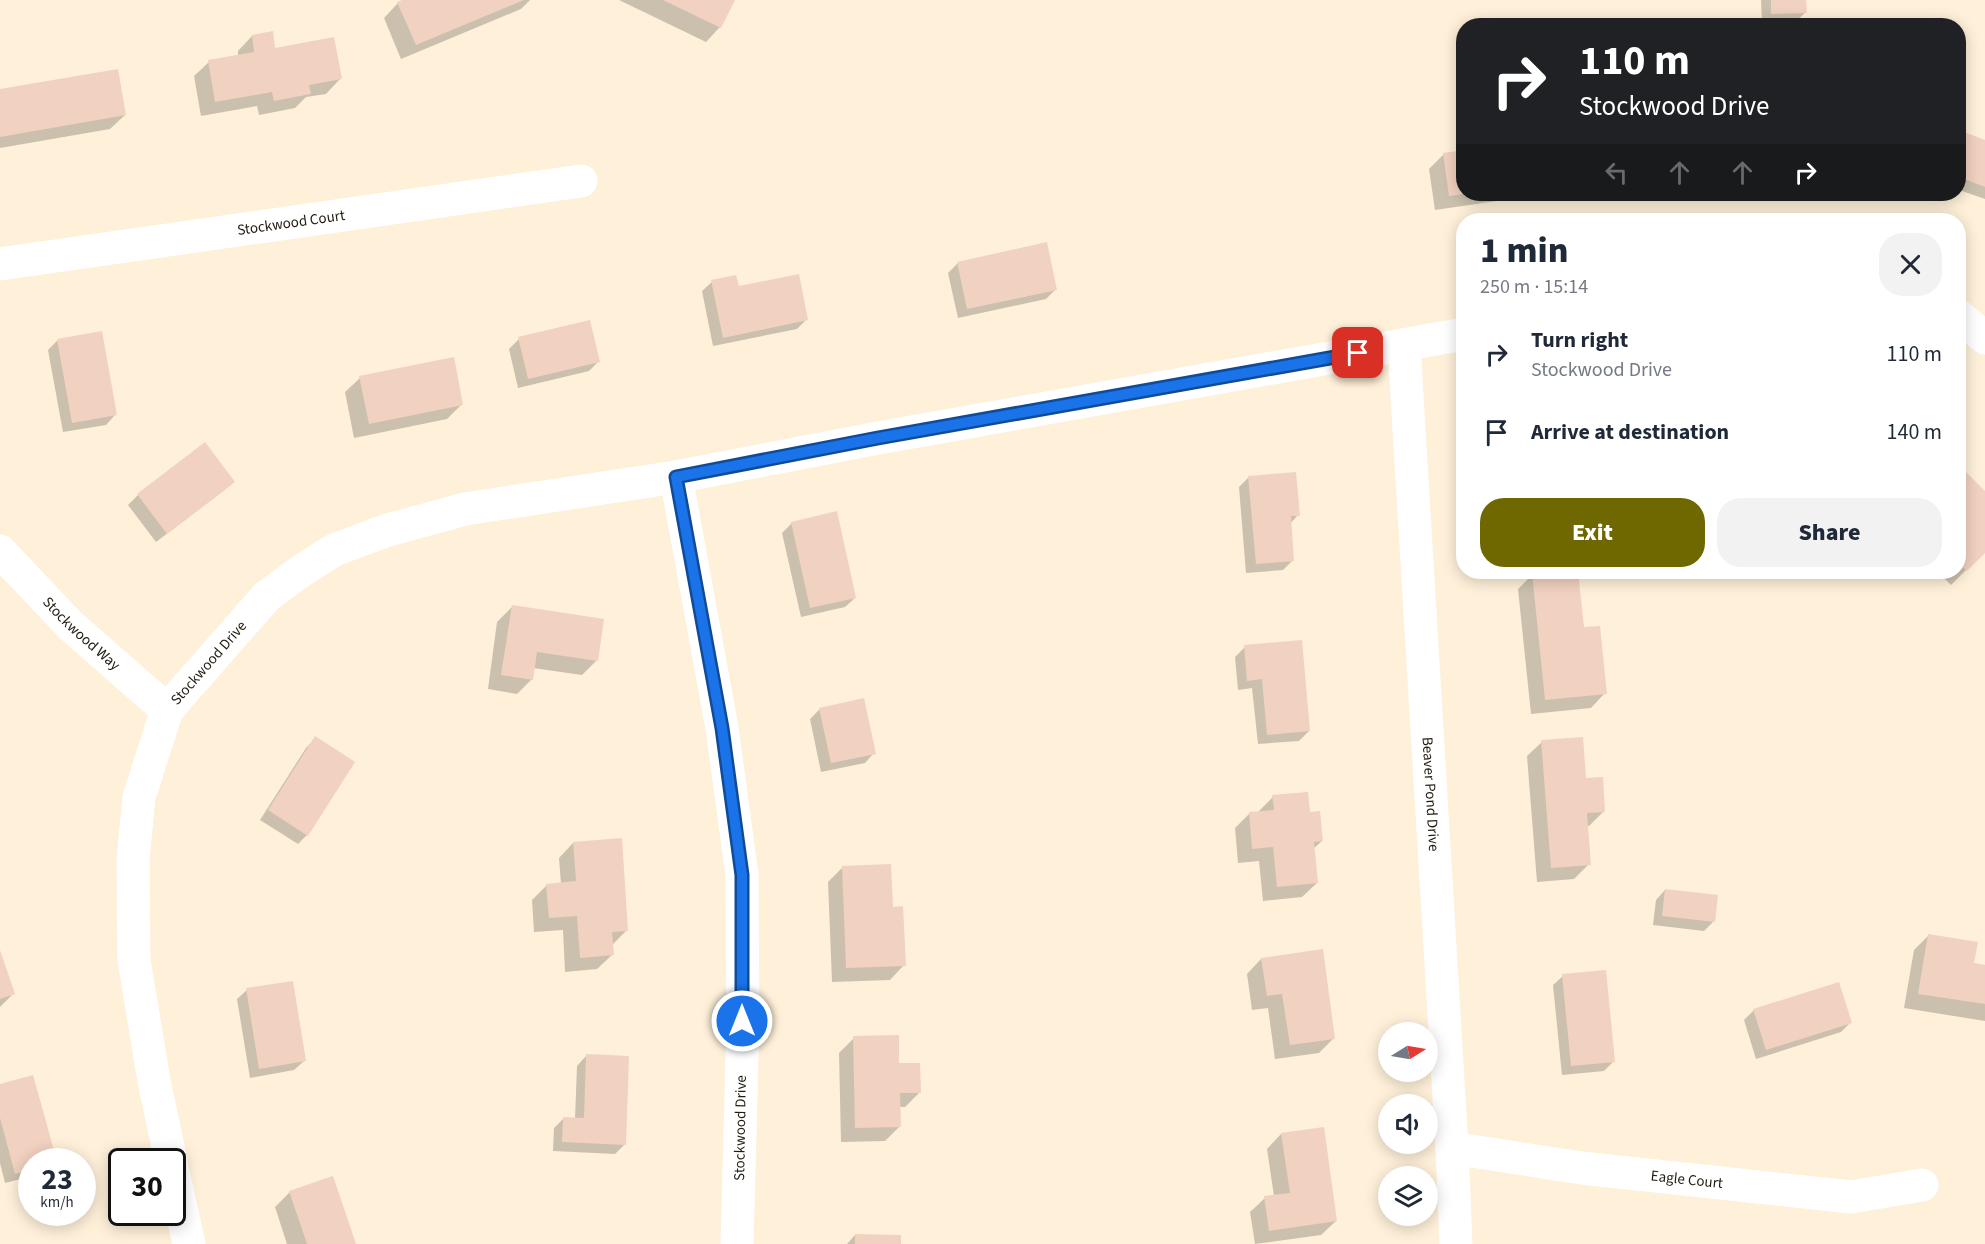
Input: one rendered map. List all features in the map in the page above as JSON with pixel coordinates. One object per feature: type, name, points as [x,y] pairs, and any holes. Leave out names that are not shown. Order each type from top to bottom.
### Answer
[{"type":"street","name":"Stockwood Court","points":[[0,264],[581,181]]},
{"type":"street","points":[[1966,322],[1985,338]]},
{"type":"street","name":"Stockwood Drive","points":[[168,1148],[154,1081],[134,960],[133,861],[139,797],[167,710],[267,596],[334,550],[388,530],[465,509],[676,477],[878,438],[1456,335]]},
{"type":"street","name":"Beaver Pond Drive","points":[[1404,345],[1452,1148],[1455,1244]]},
{"type":"street","name":"Stockwood Drive","points":[[676,477],[722,728],[742,875],[742,1021],[737,1244]]},
{"type":"street","name":"Stockwood Way","points":[[0,551],[70,625],[167,710]]},
{"type":"street","name":"Eagle Court","points":[[1452,1148],[1582,1168],[1851,1197],[1922,1185]]},
{"type":"street","points":[[185,1226],[189,1244]]},
{"type":"building","points":[[402,0],[524,0],[416,45],[397,2]]},
{"type":"building","points":[[663,0],[735,0],[721,28]]},
{"type":"building","points":[[1771,0],[1806,0],[1807,13],[1771,14]]},
{"type":"building","points":[[273,31],[275,48],[334,37],[342,79],[309,85],[311,94],[274,101],[272,92],[215,102],[208,60],[254,52],[252,35]]},
{"type":"building","points":[[118,69],[126,115],[0,137],[0,89]]},
{"type":"building","points":[[1966,133],[1985,140],[1985,187],[1966,180]]},
{"type":"building","points":[[1456,151],[1456,195],[1449,196],[1443,153]]},
{"type":"building","points":[[1047,242],[1057,290],[967,309],[957,262]]},
{"type":"building","points":[[799,274],[808,320],[723,338],[711,280],[736,275],[739,286]]},
{"type":"building","points":[[590,320],[600,362],[528,379],[518,337]]},
{"type":"building","points":[[102,331],[117,415],[72,423],[57,339]]},
{"type":"building","points":[[454,357],[463,405],[369,424],[359,376]]},
{"type":"building","points":[[205,442],[235,482],[167,534],[137,494]]},
{"type":"building","points":[[1296,472],[1300,516],[1291,516],[1294,561],[1256,564],[1248,476]]},
{"type":"building","points":[[1966,472],[1985,491],[1985,553],[1967,571]]},
{"type":"building","points":[[837,511],[856,598],[810,608],[791,522]]},
{"type":"building","points":[[1533,579],[1579,579],[1584,627],[1600,626],[1607,694],[1545,700]]},
{"type":"building","points":[[512,605],[604,619],[598,661],[537,652],[533,680],[501,675]]},
{"type":"building","points":[[1302,640],[1310,731],[1267,735],[1262,679],[1247,681],[1244,645]]},
{"type":"building","points":[[864,698],[876,754],[831,763],[819,708]]},
{"type":"building","points":[[315,736],[355,762],[308,836],[268,810]]},
{"type":"building","points":[[1583,737],[1586,778],[1603,777],[1605,812],[1587,813],[1591,865],[1551,868],[1541,740]]},
{"type":"building","points":[[1308,792],[1310,812],[1320,811],[1323,841],[1314,842],[1318,883],[1277,887],[1273,847],[1252,849],[1249,812],[1274,810],[1272,795]]},
{"type":"building","points":[[622,838],[628,931],[612,932],[614,955],[580,958],[577,916],[549,918],[546,884],[576,881],[573,842]]},
{"type":"building","points":[[891,864],[893,907],[903,906],[906,966],[846,968],[842,866]]},
{"type":"building","points":[[1665,889],[1718,895],[1715,922],[1662,916]]},
{"type":"building","points":[[1928,934],[1978,942],[1974,963],[1985,965],[1985,1004],[1918,994]]},
{"type":"building","points":[[1323,949],[1335,1039],[1290,1045],[1282,994],[1267,996],[1261,958]]},
{"type":"building","points":[[0,950],[15,994],[0,999]]},
{"type":"building","points":[[1606,970],[1615,1062],[1571,1066],[1562,974]]},
{"type":"building","points":[[293,981],[306,1061],[259,1069],[246,988]]},
{"type":"building","points":[[1839,982],[1852,1023],[1766,1050],[1753,1009]]},
{"type":"building","points":[[899,1035],[899,1063],[920,1063],[921,1093],[900,1093],[901,1127],[855,1128],[853,1036]]},
{"type":"building","points":[[586,1054],[629,1056],[626,1145],[562,1142],[563,1117],[584,1118]]},
{"type":"building","points":[[33,1075],[53,1148],[18,1148],[18,1173],[15,1174],[0,1118],[0,1084]]},
{"type":"building","points":[[1324,1127],[1337,1221],[1269,1231],[1264,1196],[1290,1193],[1281,1133]]},
{"type":"building","points":[[333,1176],[356,1244],[307,1244],[289,1191]]},
{"type":"building","points":[[855,1234],[901,1235],[901,1244],[855,1244]]},
{"type":"route","points":[[742,1021],[742,875],[722,728],[676,477],[878,438],[1358,353]]}]
